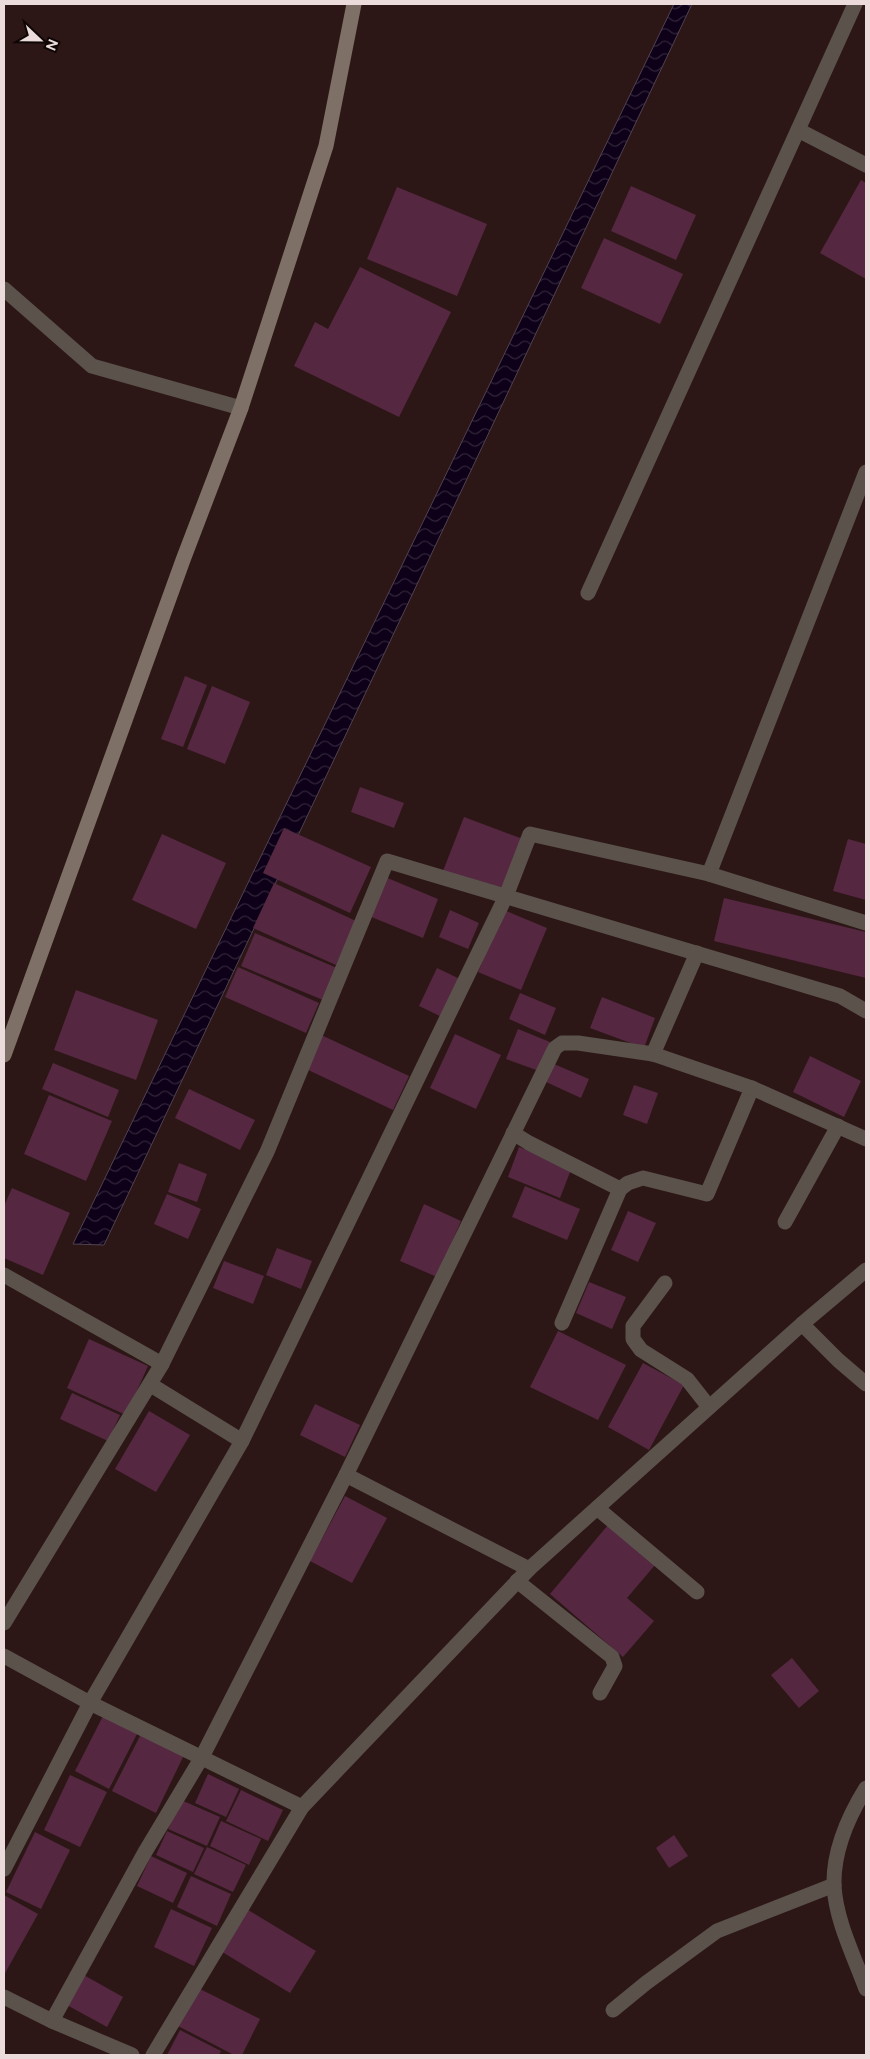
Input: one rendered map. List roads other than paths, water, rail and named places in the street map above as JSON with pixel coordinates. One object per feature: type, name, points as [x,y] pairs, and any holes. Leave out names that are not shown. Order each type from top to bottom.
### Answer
[{"type":"main road","points":[[4,1055],[183,560],[241,408],[326,146],[354,4]]},
{"type":"street","points":[[588,593],[855,4]]},
{"type":"street","points":[[798,130],[866,165]]},
{"type":"street","points":[[4,289],[92,366],[241,408]]},
{"type":"street","points":[[709,874],[866,474]]},
{"type":"street","points":[[4,1869],[90,1703],[242,1441],[506,896],[530,834],[709,874],[866,923]]},
{"type":"street","points":[[4,1623],[151,1385],[162,1364],[267,1152],[388,860],[840,996],[866,1011]]},
{"type":"street","points":[[653,1054],[696,952]]},
{"type":"street","points":[[52,2021],[145,1852],[202,1757],[346,1475],[555,1048],[562,1044],[578,1043],[653,1054],[752,1088],[866,1139]]},
{"type":"street","points":[[562,1323],[620,1189],[628,1182],[644,1178],[707,1194],[752,1088]]},
{"type":"street","points":[[785,1222],[838,1126]]},
{"type":"street","points":[[513,1132],[530,1143],[620,1189]]},
{"type":"street","points":[[153,2055],[302,1807],[529,1569],[802,1324],[866,1270]]},
{"type":"street","points":[[4,1275],[162,1364]]},
{"type":"street","points":[[664,1283],[633,1326],[633,1338],[641,1350],[686,1379],[709,1407]]},
{"type":"street","points":[[802,1324],[838,1360],[866,1384]]},
{"type":"street","points":[[151,1385],[242,1441]]},
{"type":"street","points":[[346,1475],[529,1569]]},
{"type":"street","points":[[597,1508],[697,1592]]},
{"type":"street","points":[[517,1581],[612,1657],[615,1666],[600,1693]]},
{"type":"street","points":[[4,1656],[90,1703],[302,1807]]},
{"type":"street","points":[[866,1788],[850,1813],[839,1845],[834,1885],[842,1924],[866,1989]]},
{"type":"street","points":[[613,2010],[646,1983],[717,1931],[834,1885]]},
{"type":"street","points":[[4,1997],[52,2021],[132,2055]]},
{"type":"water","points":[[674,4],[692,4],[104,1245],[73,1244]]}]
